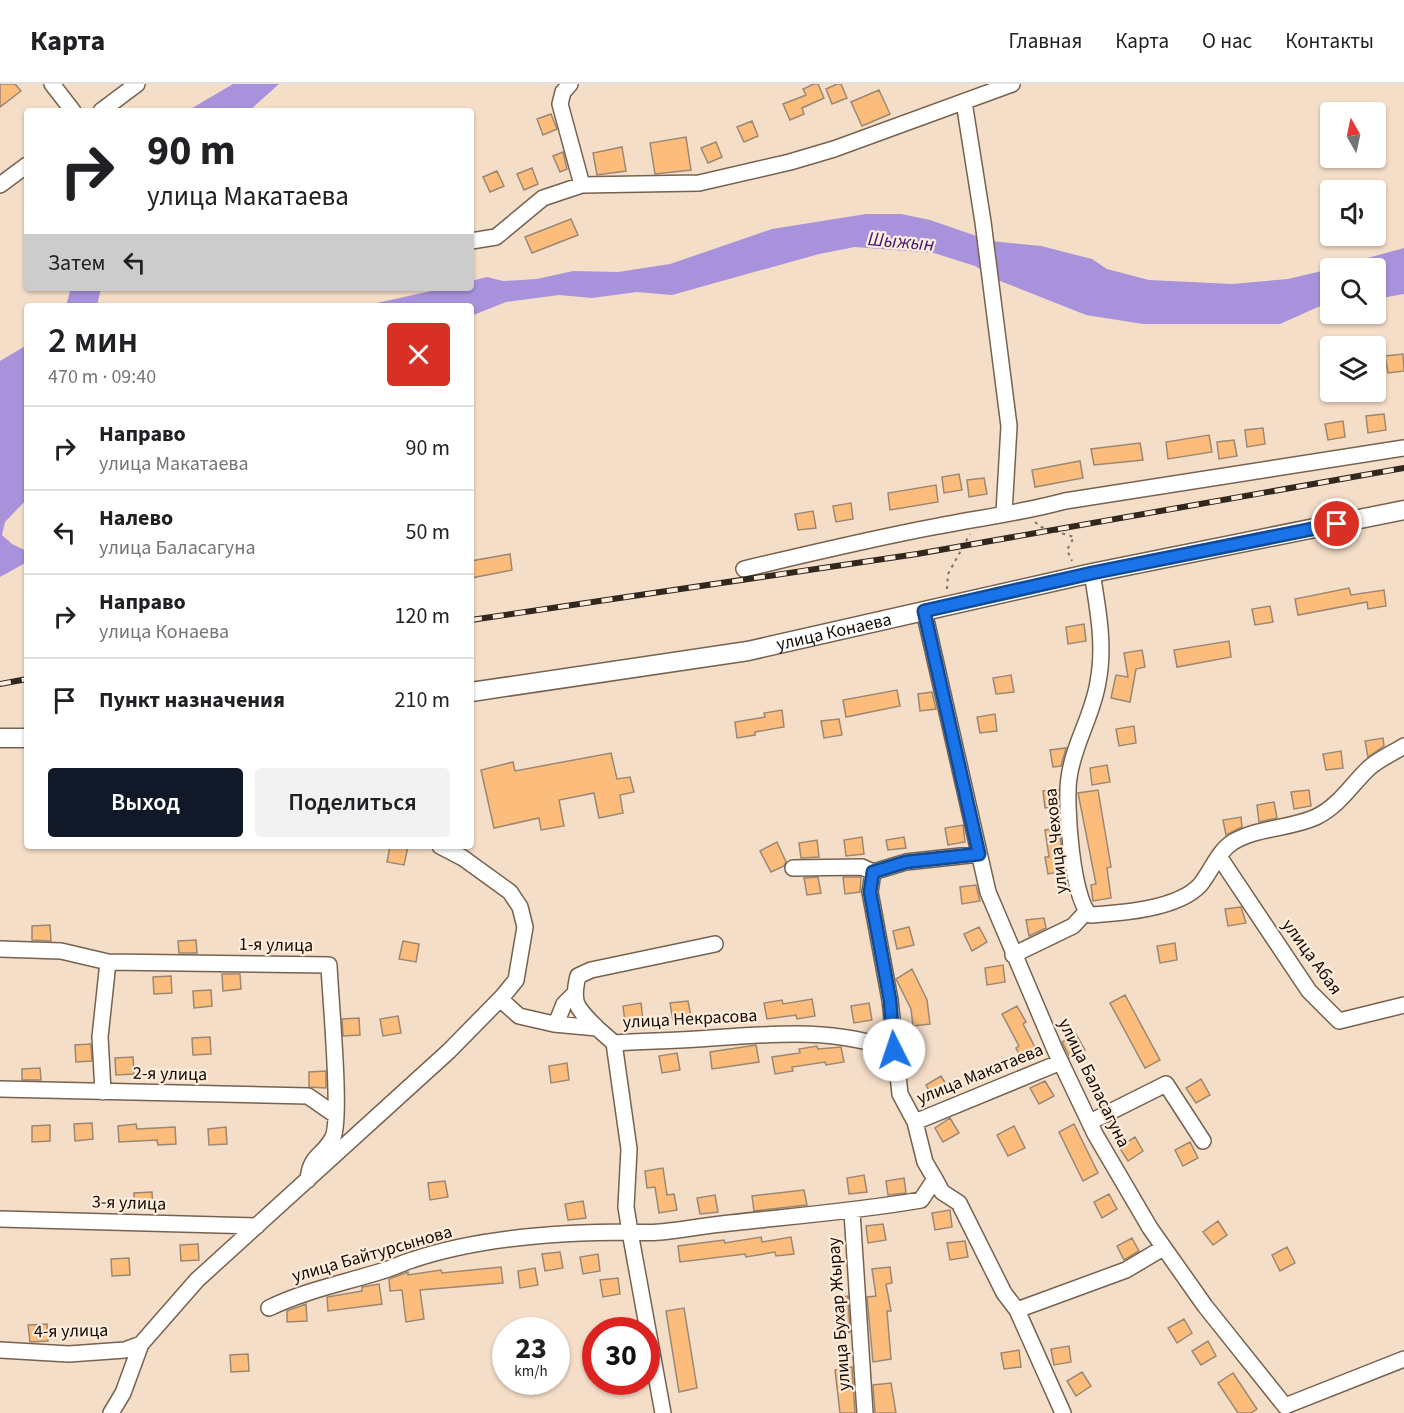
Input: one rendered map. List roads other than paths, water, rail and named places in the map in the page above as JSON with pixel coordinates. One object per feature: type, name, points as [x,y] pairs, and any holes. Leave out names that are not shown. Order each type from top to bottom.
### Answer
[{"type":"street","points":[[52,84],[71,108]]},
{"type":"street","points":[[105,108],[137,84]]},
{"type":"street","points":[[570,84],[563,92],[560,104],[582,185]]},
{"type":"street","points":[[474,241],[496,237],[543,198],[582,185],[699,183],[834,149],[1012,84]]},
{"type":"street","points":[[964,102],[991,279],[1009,426],[1004,513]]},
{"type":"street","points":[[0,185],[24,167]]},
{"type":"street","points":[[744,569],[887,536],[986,516],[1025,511],[1065,501],[1404,448]]},
{"type":"street","name":"улица Конаева","points":[[474,692],[748,651],[1088,574],[1404,510]]},
{"type":"street","name":"улица Чехова","points":[[1088,574],[1101,629],[1098,682],[1073,757],[1068,792],[1074,862],[1086,912],[1091,915],[1148,909],[1180,898],[1199,886],[1220,858],[1222,851],[1233,842],[1280,826],[1315,818],[1341,801],[1370,767],[1404,746]]},
{"type":"street","name":"улица Баласагуна","points":[[924,611],[988,892],[1013,955],[1090,1122],[1163,1248],[1288,1409],[1404,1359]]},
{"type":"street","points":[[0,738],[24,738]]},
{"type":"street","points":[[111,1413],[123,1393],[141,1344],[197,1280],[449,1051],[516,980],[525,927],[520,907],[510,892],[463,858],[446,849]]},
{"type":"street","points":[[793,868],[862,867],[873,872],[906,862],[979,854]]},
{"type":"street","name":"улица Абая","points":[[1220,858],[1309,991],[1331,1015],[1339,1021],[1404,1005]]},
{"type":"street","name":"улица Макатаева","points":[[873,872],[870,892],[890,1000],[900,1094],[915,1122],[925,1162],[942,1192],[959,1203],[1004,1293],[1017,1310],[1063,1413]]},
{"type":"street","points":[[1013,955],[1073,926],[1086,912]]},
{"type":"street","points":[[556,1024],[564,1004],[573,995],[578,976],[591,970],[715,944]]},
{"type":"street","name":"1-я улица","points":[[0,949],[61,951],[108,962],[329,965],[333,1136],[309,1165],[308,1180]]},
{"type":"street","points":[[103,1092],[100,1037],[108,962]]},
{"type":"street","points":[[573,995],[579,1010],[597,1028]]},
{"type":"street","name":"улица Некрасова","points":[[500,999],[519,1016],[556,1024],[597,1028],[614,1043],[765,1034],[831,1035],[870,1041],[894,1050]]},
{"type":"street","points":[[614,1043],[629,1149],[626,1207],[663,1413]]},
{"type":"street","name":"улица Макатаева","points":[[915,1122],[1061,1062]]},
{"type":"street","points":[[1090,1122],[1166,1084],[1203,1141]]},
{"type":"street","name":"2-я улица","points":[[0,1089],[308,1096],[334,1114]]},
{"type":"street","name":"улица Байтурсынова","points":[[269,1308],[295,1296],[382,1271],[414,1259],[474,1246],[578,1232],[653,1234],[712,1225],[852,1212],[921,1200],[935,1179]]},
{"type":"street","name":"улица Бухар Жырау","points":[[852,1212],[865,1413]]},
{"type":"street","name":"3-я улица","points":[[0,1219],[257,1226]]},
{"type":"street","points":[[1017,1310],[1126,1270],[1163,1248]]},
{"type":"street","name":"4-я улица","points":[[0,1350],[69,1354],[125,1350],[141,1344]]},
{"type":"water","points":[[233,84],[279,84],[252,108],[192,108]]},
{"type":"water","name":"Шыжын","points":[[866,214],[901,214],[930,220],[991,241],[1041,246],[1092,259],[1107,269],[1149,280],[1232,284],[1288,279],[1320,271],[1320,307],[1280,324],[1143,324],[1086,315],[1000,281],[975,266],[934,253],[855,247],[819,254],[672,295],[637,292],[592,298],[559,295],[506,302],[474,315],[474,303],[377,303],[431,291],[474,291],[474,280],[487,277],[503,281],[537,279],[573,271],[618,272],[670,264],[772,229]]},
{"type":"water","points":[[1404,248],[1404,294],[1386,297],[1386,258],[1368,258]]},
{"type":"water","points":[[70,291],[100,291],[98,303],[67,303]]},
{"type":"water","points":[[24,347],[24,502],[5,522],[2,535],[12,544],[24,550],[24,564],[0,577],[0,361]]},
{"type":"railway","points":[[474,620],[917,554],[1404,468]]},
{"type":"railway","points":[[0,684],[24,680]]}]
